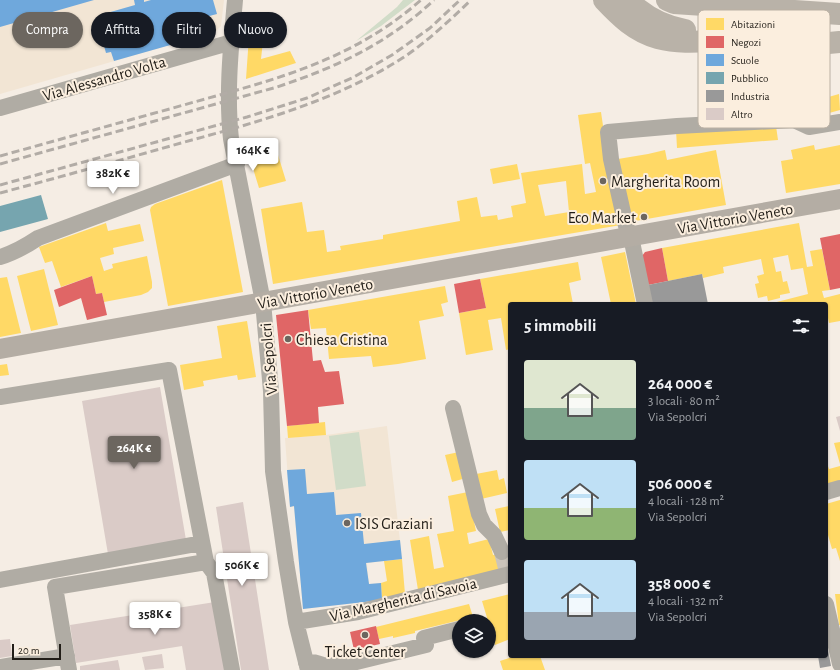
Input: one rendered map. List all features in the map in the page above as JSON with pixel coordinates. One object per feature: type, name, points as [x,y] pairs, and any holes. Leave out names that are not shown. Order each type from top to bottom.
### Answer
[{"type":"highway","points":[[604,0],[628,24],[643,33],[657,38],[698,42]]},
{"type":"highway","points":[[628,0],[636,8],[653,20],[671,28],[698,33]]},
{"type":"highway","points":[[667,0],[674,3],[703,2],[794,10]]},
{"type":"highway","points":[[830,13],[840,14]]},
{"type":"highway","points":[[830,42],[840,42]]},
{"type":"highway","points":[[830,51],[840,53]]},
{"type":"main road","name":"Via Vittorio Veneto","points":[[0,349],[840,199]]},
{"type":"street","name":"Via Sepolcri","points":[[234,12],[235,0]]},
{"type":"street","name":"Via Alessandro Volta","points":[[0,108],[224,44]]},
{"type":"street","name":"Via Sepolcri","points":[[232,48],[229,114],[231,139],[263,302],[271,391],[273,471],[296,622],[307,666]]},
{"type":"street","points":[[830,124],[840,122]]},
{"type":"street","points":[[645,302],[631,237],[626,226],[611,159],[608,132],[698,125]]},
{"type":"street","points":[[0,256],[10,254],[38,238],[237,164]]},
{"type":"street","points":[[0,397],[169,370],[202,543],[206,562],[214,573],[232,670]]},
{"type":"street","points":[[453,408],[479,514],[484,526],[494,535],[502,552]]},
{"type":"street","points":[[828,491],[840,488]]},
{"type":"street","points":[[0,580],[202,543]]},
{"type":"street","points":[[0,667],[68,663],[55,587],[206,562]]},
{"type":"street","name":"Via Margherita di Savoia","points":[[296,622],[358,612],[508,573]]},
{"type":"street","points":[[828,613],[840,664]]},
{"type":"street","points":[[307,666],[313,661],[324,665],[329,664],[340,666],[426,645],[424,638],[452,630]]},
{"type":"shaded area","points":[[0,0],[224,0],[221,26],[216,31],[216,12],[162,12],[162,47],[0,94]]},
{"type":"shaded area","name":"ISIS Graziani","points":[[387,426],[402,559],[367,563],[369,584],[381,583],[382,600],[303,609],[294,507],[290,507],[285,438],[326,435]]},
{"type":"green space","points":[[403,0],[415,0],[381,26],[356,41],[397,7]]},
{"type":"green space","points":[[359,432],[366,486],[336,490],[329,436]]},
{"type":"building: Abitazioni","points":[[764,0],[792,0],[791,10],[763,10]]},
{"type":"building: Abitazioni","points":[[248,48],[262,48],[261,59],[290,51],[296,63],[246,79]]},
{"type":"building: Abitazioni","points":[[839,94],[840,110],[830,113],[830,97]]},
{"type":"building: Abitazioni","points":[[601,112],[608,160],[621,225],[273,284],[261,209],[302,202],[307,232],[324,230],[327,252],[341,250],[340,246],[383,239],[383,235],[460,221],[457,201],[477,197],[481,217],[497,215],[498,220],[513,217],[511,206],[526,203],[521,173],[582,164],[585,194],[596,192],[590,163],[585,164],[578,115]],"holes":[[[566,181],[569,212],[545,216],[538,185]]]},
{"type":"building: Abitazioni","points":[[776,128],[778,140],[677,148],[676,130]]},
{"type":"building: Abitazioni","points":[[275,145],[286,181],[259,188],[248,152]]},
{"type":"building: Abitazioni","points":[[814,145],[815,150],[840,145],[840,184],[786,193],[781,161],[793,159],[791,150]]},
{"type":"building: Abitazioni","points":[[665,150],[667,160],[716,150],[726,205],[630,222],[618,159]]},
{"type":"building: Abitazioni","points":[[517,164],[520,179],[493,184],[490,169]]},
{"type":"building: Abitazioni","points":[[222,180],[243,292],[168,306],[150,210],[151,207],[155,204]]},
{"type":"building: Abitazioni","points":[[106,223],[108,231],[140,224],[144,241],[113,248],[114,254],[100,258],[104,271],[113,268],[112,264],[147,256],[152,282],[152,288],[148,292],[141,295],[104,302],[102,293],[96,294],[92,276],[61,287],[52,261],[45,263],[39,247]]},
{"type":"building: Abitazioni","points":[[799,223],[807,267],[813,266],[810,251],[822,249],[830,290],[822,291],[824,298],[840,294],[840,321],[829,323],[828,302],[777,302],[808,294],[803,268],[791,270],[788,255],[773,258],[776,272],[781,271],[783,282],[787,281],[790,293],[780,295],[780,298],[768,301],[767,296],[758,298],[755,284],[759,283],[757,276],[764,274],[761,259],[723,267],[724,273],[703,278],[702,274],[668,281],[662,248]]},
{"type":"building: Abitazioni","points":[[625,252],[636,302],[611,302],[601,257]]},
{"type":"building: Abitazioni","points":[[578,262],[581,280],[569,283],[573,302],[508,302],[508,350],[506,350],[501,318],[488,320],[493,350],[466,355],[459,313],[486,308],[480,279]]},
{"type":"building: Abitazioni","points":[[44,269],[58,325],[31,331],[17,276]]},
{"type":"building: Abitazioni","points":[[7,277],[21,333],[0,337],[0,278]]},
{"type":"building: Abitazioni","points":[[445,286],[448,302],[441,304],[444,316],[419,321],[426,359],[373,367],[371,356],[329,359],[326,328],[311,329],[308,310]]},
{"type":"building: Abitazioni","points":[[247,321],[256,377],[238,380],[237,375],[203,381],[204,386],[184,390],[180,365],[222,358],[217,326]]},
{"type":"building: Abitazioni","points":[[7,364],[9,375],[0,376],[0,365]]},
{"type":"building: Abitazioni","points":[[325,422],[326,435],[288,438],[287,426]]},
{"type":"building: Abitazioni","points":[[840,442],[840,464],[834,443]]},
{"type":"building: Abitazioni","points":[[459,452],[466,478],[452,482],[445,455]]},
{"type":"building: Abitazioni","points":[[828,466],[829,469],[840,466],[840,483],[828,486]]},
{"type":"building: Abitazioni","points":[[497,470],[499,480],[504,478],[507,493],[481,499],[476,474]]},
{"type":"building: Abitazioni","points":[[468,492],[476,531],[467,533],[469,544],[489,539],[493,555],[508,551],[508,568],[418,590],[410,540],[429,536],[434,569],[444,567],[437,534],[454,531],[448,496]]},
{"type":"building: Abitazioni","points":[[840,500],[840,561],[836,548],[832,549],[828,535],[828,503]]},
{"type":"building: Abitazioni","points":[[508,506],[508,530],[500,532],[495,509]]},
{"type":"building: Abitazioni","points":[[402,559],[405,594],[382,600],[381,583],[387,581],[384,561]]},
{"type":"building: Abitazioni","points":[[508,594],[508,640],[496,645],[496,614],[486,614],[482,601]]},
{"type":"building: Abitazioni","points":[[835,594],[840,594],[840,625],[839,625]]},
{"type":"building: Abitazioni","points":[[469,604],[472,614],[452,614],[452,622],[393,638],[393,636],[379,639],[376,627]]},
{"type":"building: Abitazioni","points":[[509,658],[541,658],[545,670],[503,670],[500,661]]},
{"type":"building: Negozi","points":[[840,234],[840,288],[830,290],[820,238]]},
{"type":"building: Negozi","points":[[662,248],[668,281],[648,285],[642,256],[645,252]]},
{"type":"building: Negozi","points":[[92,276],[96,294],[102,293],[107,315],[87,320],[81,298],[59,307],[54,290]]},
{"type":"building: Negozi","points":[[480,279],[486,308],[459,313],[454,284]]},
{"type":"building: Negozi","points":[[308,310],[313,361],[321,360],[325,372],[339,371],[344,404],[318,407],[319,423],[287,426],[276,315]]},
{"type":"building: Negozi","name":"Ticket Center","points":[[376,626],[380,644],[354,650],[350,632]]},
{"type":"building: Scuole","points":[[0,0],[94,0],[52,12],[12,12],[12,24],[0,27]]},
{"type":"building: Scuole","points":[[134,0],[144,0],[144,2],[151,0],[213,0],[217,14],[216,12],[162,12],[162,47],[114,61],[111,52],[106,53],[105,48],[154,48],[154,12],[110,12],[135,5]]},
{"type":"building: Scuole","points":[[305,469],[307,494],[334,492],[336,515],[361,513],[364,544],[400,540],[402,559],[366,563],[369,584],[381,583],[382,600],[303,609],[294,506],[290,507],[287,470]]},
{"type":"building: Pubblico","points":[[41,195],[48,219],[0,232],[0,206]]},
{"type":"building: Industria","points":[[702,274],[708,302],[652,302],[648,285]]},
{"type":"building: Industria","points":[[828,650],[831,666],[820,668],[818,658],[828,658]]},
{"type":"building: Altro","points":[[160,387],[186,540],[108,554],[82,401]]},
{"type":"building: Altro","points":[[840,416],[840,431],[836,417]]},
{"type":"building: Altro","points":[[243,502],[269,670],[241,670],[216,507]]},
{"type":"building: Altro","points":[[215,602],[226,670],[186,670],[182,646],[76,663],[70,625]]},
{"type":"building: Altro","points":[[10,639],[12,656],[0,658],[0,640]]},
{"type":"building: Altro","points":[[162,654],[164,668],[145,670],[142,657]]},
{"type":"building: Altro","points":[[118,660],[120,670],[80,670],[80,666]]},
{"type":"tunnel","points":[[502,552],[506,568]]},
{"type":"railway","points":[[0,156],[272,80],[303,69],[364,41],[393,22],[421,0]]},
{"type":"railway","points":[[0,164],[277,87],[299,79],[341,62],[379,42],[416,16],[434,0]]},
{"type":"railway","points":[[0,185],[247,117],[307,98],[354,77],[392,55],[430,28],[460,0]]},
{"type":"railway","points":[[0,193],[239,127],[296,109],[324,98],[351,86],[404,57],[447,23],[471,0]]},
{"type":"place","name":"Margherita Room","points":[[603,181]]},
{"type":"place","name":"Eco Market","points":[[644,217]]},
{"type":"place","name":"Chiesa Cristina","points":[[288,339]]},
{"type":"place","name":"ISIS Graziani","points":[[347,523]]},
{"type":"place","name":"Ticket Center","points":[[365,635]]}]
